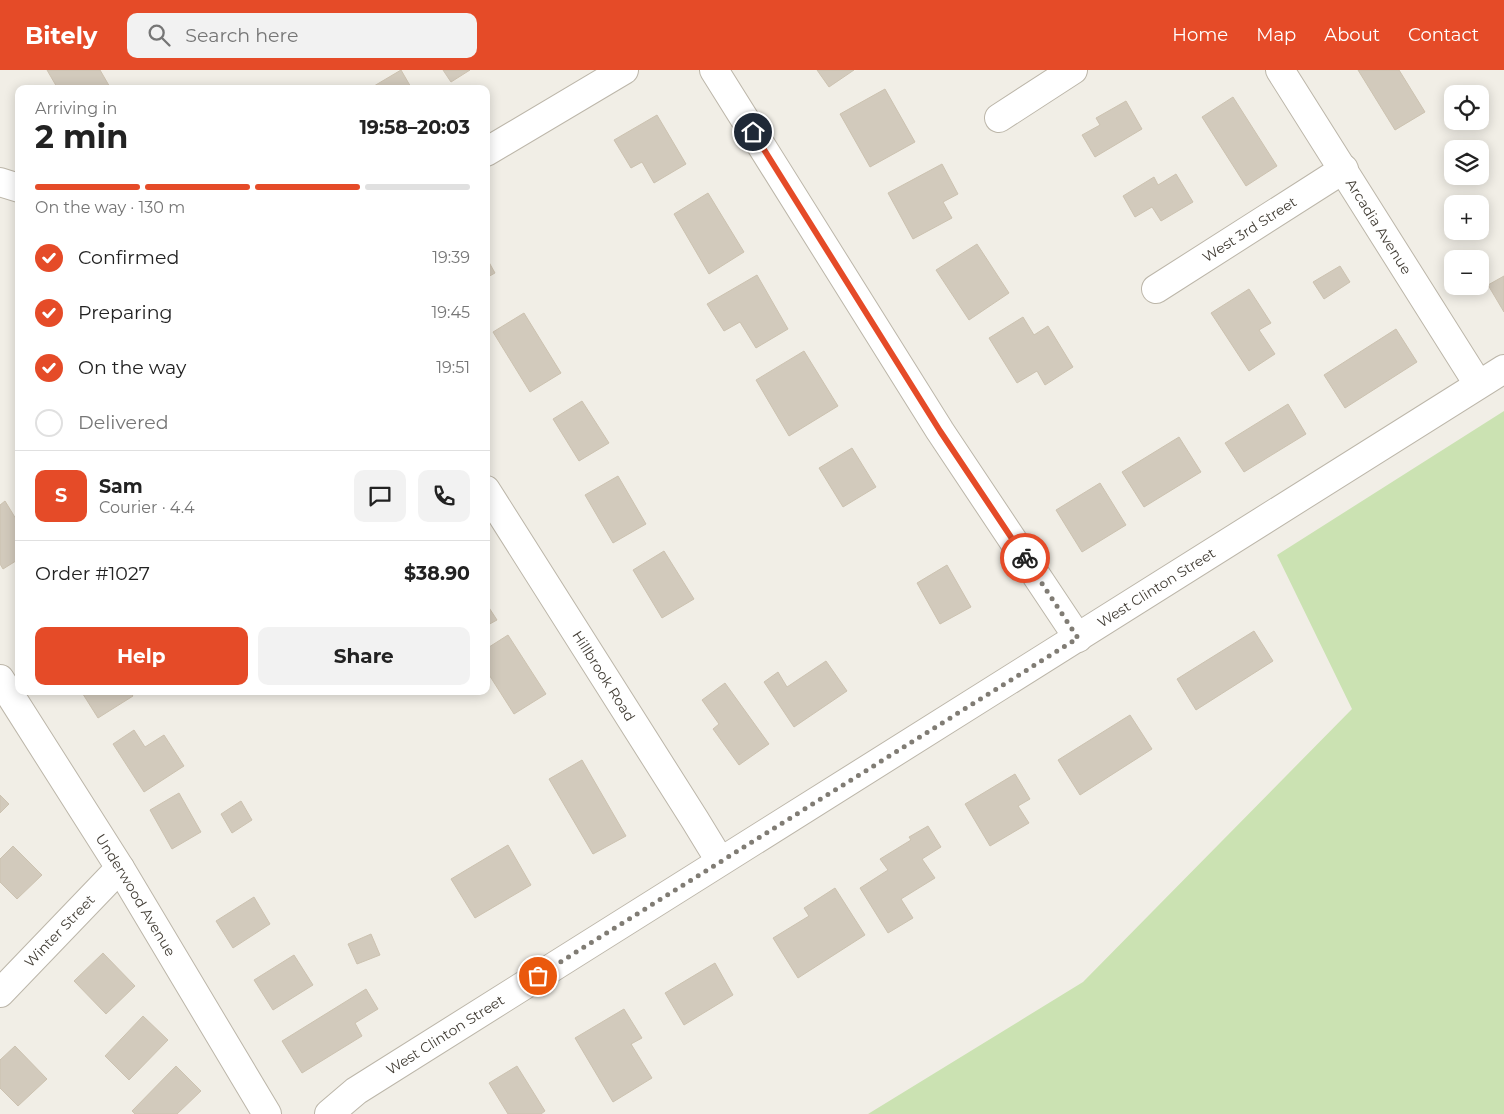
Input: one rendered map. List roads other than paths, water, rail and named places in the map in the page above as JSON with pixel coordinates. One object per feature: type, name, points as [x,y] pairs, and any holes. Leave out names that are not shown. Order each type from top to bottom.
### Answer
[{"type":"street","points":[[490,150],[624,70]]},
{"type":"street","points":[[714,70],[940,431],[1078,638]]},
{"type":"street","points":[[1000,118],[1073,70]]},
{"type":"street","name":"Arcadia Avenue","points":[[1280,70],[1478,384]]},
{"type":"street","name":"West 3rd Street","points":[[1156,290],[1344,169]]},
{"type":"street","points":[[0,182],[15,187]]},
{"type":"street","name":"West Clinton Street","points":[[329,1114],[356,1091],[1504,369]]},
{"type":"street","name":"Hillbrook Road","points":[[490,496],[720,861]]},
{"type":"street","name":"Underwood Avenue","points":[[0,678],[120,868],[267,1114]]},
{"type":"street","name":"Winter Street","points":[[0,992],[120,868]]}]
